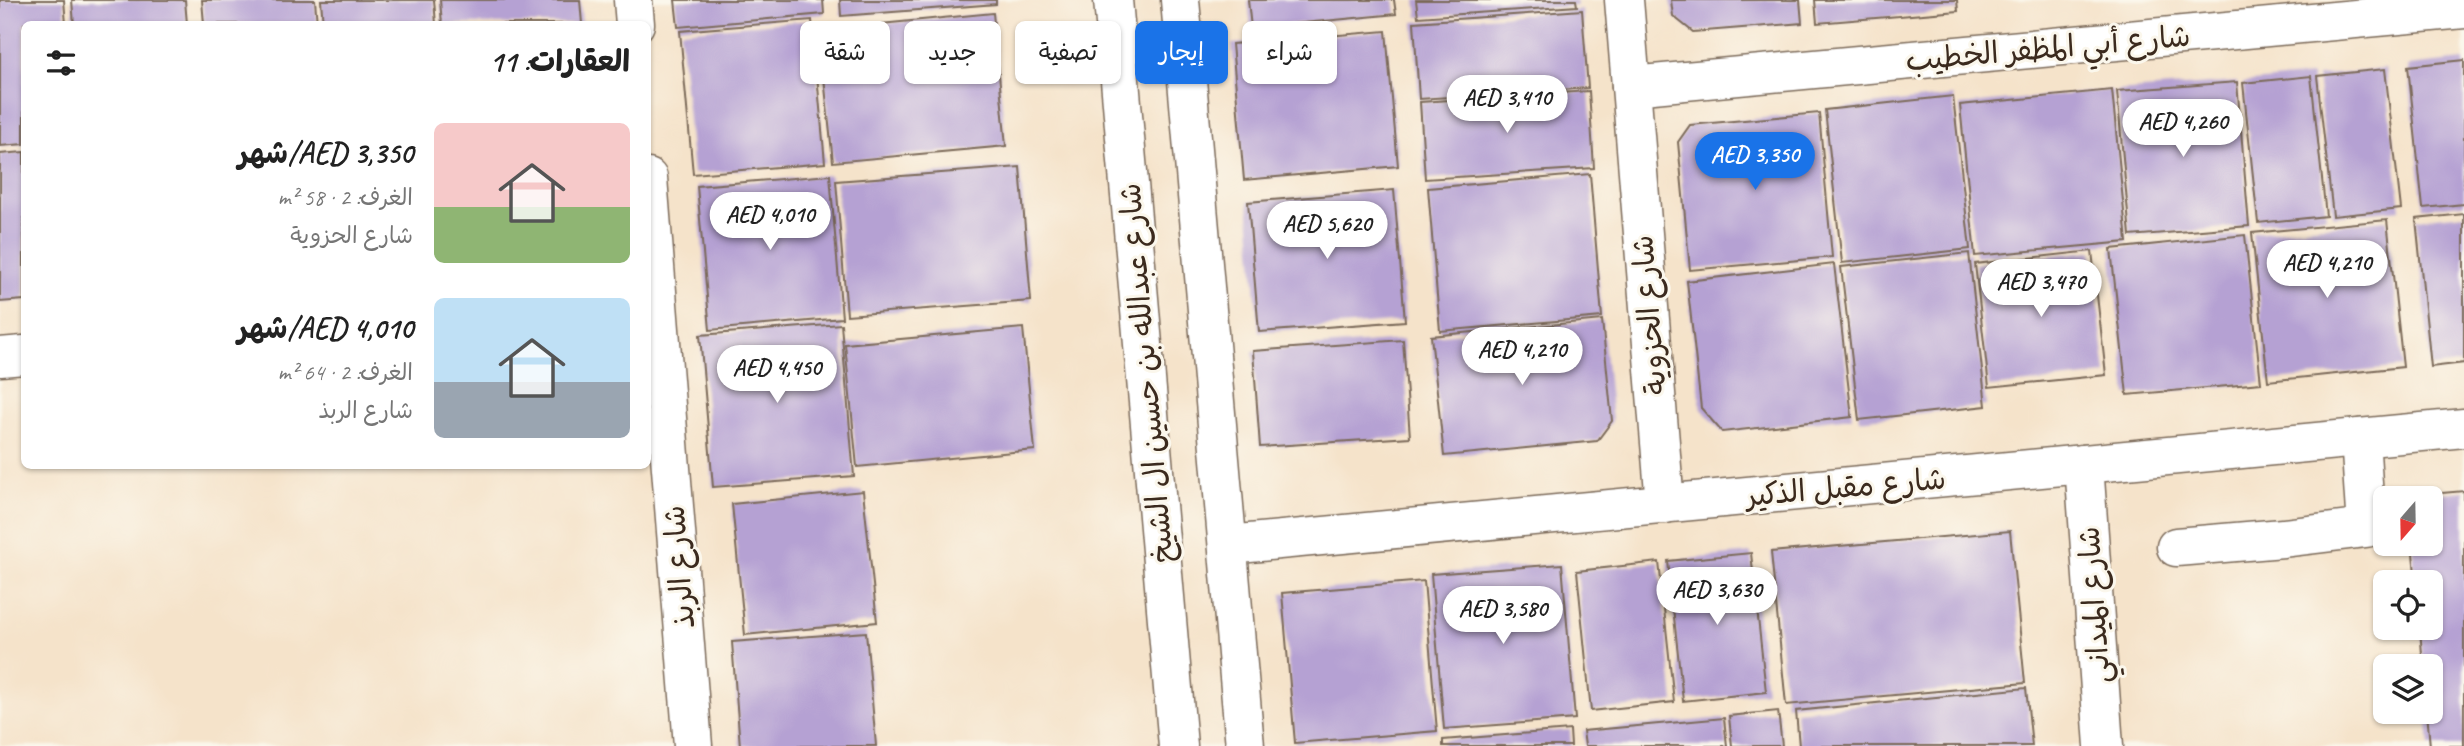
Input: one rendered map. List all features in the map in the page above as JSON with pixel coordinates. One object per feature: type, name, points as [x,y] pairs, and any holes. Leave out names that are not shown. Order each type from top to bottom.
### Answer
[{"type":"street","points":[[633,0],[635,21]]},
{"type":"street","name":"شارع عبدالله بن حسين ال الشيخ","points":[[1113,0],[1178,746]]},
{"type":"street","points":[[1180,0],[1245,746]]},
{"type":"street","name":"شارع الحزوية","points":[[1624,0],[1665,504]]},
{"type":"street","name":"شارع أبي المظفر الخطيب","points":[[1631,86],[2464,9]]},
{"type":"street","name":"شارع الربذ","points":[[651,257],[653,310],[693,746]]},
{"type":"street","points":[[0,357],[21,355]]},
{"type":"street","name":"شارع مقبل الذكير","points":[[1228,545],[2464,428]]},
{"type":"street","points":[[2176,547],[2366,528],[2360,438]]},
{"type":"street","name":"شارع الميداني","points":[[2084,464],[2104,746]]},
{"type":"building","points":[[0,0],[64,0],[66,21],[21,21],[21,144],[0,146]]},
{"type":"building","points":[[72,0],[185,0],[187,21],[74,21]]},
{"type":"building","points":[[202,0],[315,0],[317,21],[204,21]]},
{"type":"building","points":[[321,0],[434,0],[436,21],[323,21]]},
{"type":"building","points":[[440,0],[580,0],[582,21],[442,21]]},
{"type":"building","points":[[675,0],[823,0],[824,14],[678,27]]},
{"type":"building","points":[[840,0],[996,0],[996,4],[841,16]]},
{"type":"building","points":[[1248,0],[1394,0],[1396,14],[1324,21],[1250,21]]},
{"type":"building","points":[[1416,0],[1576,0],[1577,6],[1418,17]]},
{"type":"building","points":[[1671,0],[1800,0],[1802,23],[1693,32],[1673,16]]},
{"type":"building","points":[[1815,0],[1957,0],[1958,11],[1817,23]]},
{"type":"building","points":[[1582,10],[1588,88],[1419,99],[1414,22]]},
{"type":"building","points":[[993,13],[994,21],[911,21]]},
{"type":"building","points":[[800,21],[800,84],[818,84],[825,163],[693,174],[680,31]]},
{"type":"building","points":[[904,22],[904,84],[1000,84],[1006,146],[833,162],[825,84],[890,84],[890,23]]},
{"type":"building","points":[[1386,31],[1398,166],[1244,180],[1232,44],[1242,43],[1242,84],[1337,84],[1337,35]]},
{"type":"building","points":[[2464,60],[2464,204],[2423,208],[2408,66]]},
{"type":"building","points":[[2385,69],[2401,209],[2333,216],[2317,76]]},
{"type":"building","points":[[2311,76],[2326,216],[2258,223],[2243,83]]},
{"type":"building","points":[[2237,82],[2249,226],[2130,236],[2117,91]]},
{"type":"building","points":[[2112,90],[2127,242],[1975,256],[1960,105]]},
{"type":"building","points":[[1589,91],[1594,168],[1425,179],[1420,102]]},
{"type":"building","points":[[1953,96],[1970,249],[1842,263],[1825,110]]},
{"type":"building","points":[[1819,113],[1832,257],[1690,270],[1678,142],[1690,125]]},
{"type":"building","points":[[21,152],[21,300],[0,302],[0,154]]},
{"type":"building","points":[[1020,167],[1031,301],[847,315],[836,181]]},
{"type":"building","points":[[1590,174],[1602,317],[1440,331],[1428,188]]},
{"type":"building","points":[[830,175],[842,318],[710,330],[697,186]]},
{"type":"building","points":[[1394,190],[1405,321],[1259,332],[1248,202]]},
{"type":"building","points":[[2464,214],[2464,363],[2431,367],[2416,219]]},
{"type":"building","points":[[2387,220],[2403,367],[2268,381],[2252,233]]},
{"type":"building","points":[[2245,235],[2261,383],[2127,395],[2111,249]]},
{"type":"building","points":[[2092,251],[2106,375],[1989,387],[1975,264]]},
{"type":"building","points":[[1969,253],[1986,406],[1859,420],[1841,267]]},
{"type":"building","points":[[1834,264],[1852,417],[1722,432],[1701,408],[1687,281]]},
{"type":"building","points":[[1602,320],[1612,421],[1597,441],[1444,456],[1431,336]]},
{"type":"building","points":[[841,324],[854,476],[713,487],[700,335]]},
{"type":"building","points":[[1023,328],[1035,450],[857,467],[845,344]]},
{"type":"building","points":[[1403,340],[1410,437],[1260,447],[1253,351]]},
{"type":"building","points":[[863,491],[877,622],[745,635],[732,504]]},
{"type":"building","points":[[2464,491],[2464,746],[2430,746],[2428,724],[2443,724],[2443,654],[2422,654],[2421,640],[2443,640],[2443,570],[2415,570],[2413,556],[2443,556],[2443,493]]},
{"type":"building","points":[[2010,531],[2025,683],[1786,705],[1771,552]]},
{"type":"building","points":[[1751,553],[1766,692],[1683,701],[1668,561]]},
{"type":"building","points":[[1659,562],[1674,702],[1591,711],[1577,571]]},
{"type":"building","points":[[1562,564],[1575,719],[1444,729],[1431,574]]},
{"type":"building","points":[[1424,581],[1437,731],[1295,743],[1282,593]]},
{"type":"building","points":[[866,632],[876,746],[740,746],[732,642]]},
{"type":"building","points":[[2026,688],[2032,746],[1799,746],[1796,711]]},
{"type":"building","points":[[1778,711],[1782,746],[1732,746],[1729,716]]},
{"type":"building","points":[[1724,718],[1727,746],[1585,746],[1583,731]]},
{"type":"building","points":[[1570,730],[1571,746],[1443,746],[1443,740]]}]
